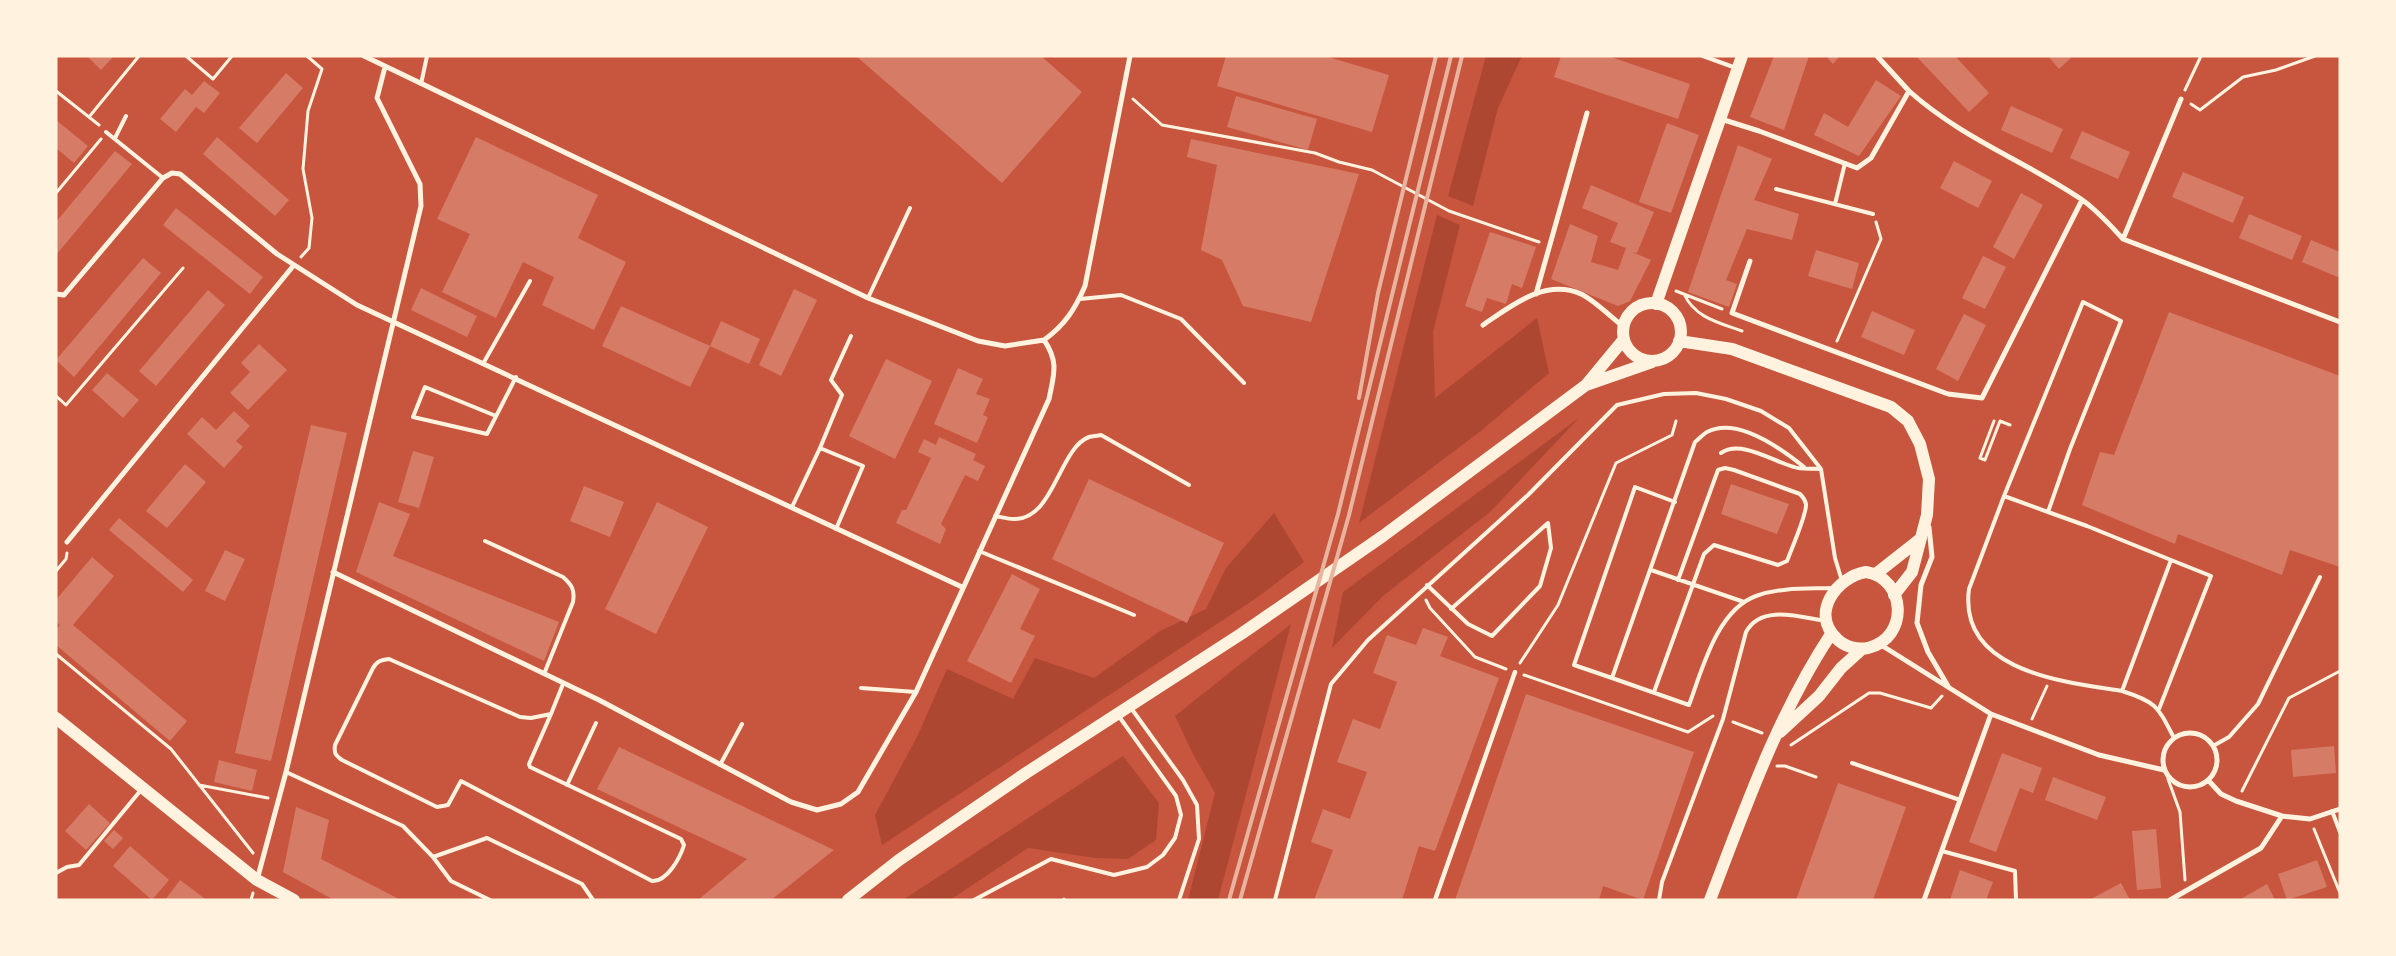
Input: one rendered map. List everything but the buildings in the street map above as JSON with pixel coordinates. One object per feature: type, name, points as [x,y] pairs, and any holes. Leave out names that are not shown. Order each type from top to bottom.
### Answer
[{"type":"main road","points":[[1656,304],[1742,56]]},
{"type":"main road","points":[[848,900],[899,860],[1130,705],[1242,634],[1288,600],[1383,536],[1586,385],[1624,333],[1627,318],[1633,310],[1649,304],[1656,304],[1672,312],[1678,320],[1680,330],[1679,342],[1675,350],[1664,358],[1586,385]]},
{"type":"main road","points":[[1624,333],[1634,355],[1643,360],[1654,361]]},
{"type":"main road","points":[[1679,342],[1732,349],[1891,408],[1908,421],[1920,444],[1929,479],[1928,515],[1919,540],[1912,572],[1894,596]]},
{"type":"main road","points":[[1877,573],[1919,540]]},
{"type":"main road","points":[[1866,572],[1877,573],[1888,582],[1894,596],[1898,617],[1890,636],[1881,645],[1862,649],[1843,645],[1831,634],[1826,621],[1830,594],[1839,585],[1854,574],[1866,572]]},
{"type":"main road","points":[[1710,900],[1774,737],[1808,668],[1831,634]]},
{"type":"main road","points":[[1774,737],[1819,696],[1841,668],[1862,649]]},
{"type":"main road","points":[[56,718],[257,880],[294,900]]},
{"type":"street","points":[[364,56],[868,298],[978,341],[1005,346],[1044,340],[1060,328],[1075,309],[1086,286],[1130,56]]},
{"type":"street","points":[[1877,56],[1909,91],[1935,114],[1964,133],[2082,200],[2123,238],[2340,322]]},
{"type":"street","points":[[257,880],[286,772],[332,572],[421,206],[420,184],[377,98],[384,67]]},
{"type":"street","points":[[1721,119],[1759,131],[1857,168],[1871,158],[1909,91]]},
{"type":"street","points":[[2123,238],[2181,99]]},
{"type":"street","points":[[1536,294],[1587,113]]},
{"type":"street","points":[[56,294],[64,295],[163,178],[172,173],[180,174],[294,265],[357,305],[484,362],[962,587]]},
{"type":"street","points":[[1750,261],[1732,313],[1948,394],[1982,398],[2082,200]]},
{"type":"street","points":[[67,542],[294,265]]},
{"type":"street","points":[[1483,325],[1525,297],[1544,290],[1565,290],[1582,294],[1624,333]]},
{"type":"street","points":[[332,572],[599,700],[791,802],[818,810],[841,804],[858,792],[916,692],[1048,399],[1054,376],[1053,354],[1044,340]]},
{"type":"street","points":[[1928,515],[1932,557],[1921,585],[1917,623],[1928,652],[1949,688]]},
{"type":"street","points":[[1881,645],[1991,714],[2099,755],[2164,770]]},
{"type":"street","points":[[1435,900],[1515,672]]},
{"type":"street","points":[[1924,900],[1991,714]]},
{"type":"street","points":[[2182,734],[2200,735],[2213,746],[2216,764],[2208,780],[2193,787],[2184,787],[2169,778],[2164,770],[2164,752],[2174,738],[2182,734]]},
{"type":"street","points":[[2208,780],[2221,794],[2236,802],[2282,816],[2310,819],[2340,809]]},
{"type":"street","points":[[2170,900],[2261,848],[2282,816]]},
{"type":"lane","points":[[421,84],[427,56]]},
{"type":"lane","points":[[1703,56],[1738,69]]},
{"type":"lane","points":[[115,138],[126,116]]},
{"type":"lane","points":[[106,132],[163,178]]},
{"type":"lane","points":[[1835,204],[1845,163]]},
{"type":"lane","points":[[1776,190],[1873,214]]},
{"type":"lane","points":[[868,298],[910,208]]},
{"type":"lane","points":[[484,362],[530,281]]},
{"type":"lane","points":[[1080,299],[1121,295],[1181,319],[1244,383]]},
{"type":"lane","points":[[2048,512],[2070,449],[2121,321],[2083,302],[2004,496],[1969,589],[1967,603],[1969,617],[1973,631],[1991,651],[2004,660],[2051,679],[2122,691],[2141,697],[2159,709],[2174,738]]},
{"type":"lane","points":[[792,507],[842,396],[831,380],[851,336]]},
{"type":"lane","points":[[496,416],[425,387],[413,417],[487,434],[516,377]]},
{"type":"lane","points":[[1275,900],[1331,684],[1368,640],[1528,495],[1617,405],[1664,394],[1696,393],[1726,398],[1760,410],[1789,428],[1821,469],[1839,585],[1792,588],[1755,596],[1744,602],[1727,620],[1710,648],[1689,705],[1574,665],[1635,487],[1675,502]]},
{"type":"lane","points":[[1612,678],[1696,442],[1708,432],[1722,428],[1741,431],[1780,447],[1804,467]]},
{"type":"lane","points":[[995,516],[1015,519],[1028,515],[1041,506],[1069,459],[1088,437],[1101,435],[1189,485]]},
{"type":"lane","points":[[820,448],[862,466],[836,528]]},
{"type":"lane","points":[[1721,453],[1728,448],[1739,449],[1768,456],[1796,468],[1821,469]]},
{"type":"lane","points":[[1654,692],[1704,554],[1714,545],[1778,565],[1787,561],[1806,505],[1804,498],[1800,494],[1734,470],[1718,470],[1678,580]]},
{"type":"lane","points":[[2004,496],[2087,526],[2211,576],[2159,709]]},
{"type":"lane","points":[[1427,585],[1451,609],[1468,624],[1492,636],[1540,586],[1551,548],[1548,523],[1451,609]]},
{"type":"lane","points":[[485,541],[563,577],[571,584],[574,593],[573,602],[544,674]]},
{"type":"lane","points":[[979,551],[1134,616]]},
{"type":"lane","points":[[2122,691],[2171,560]]},
{"type":"lane","points":[[1651,570],[1744,602]]},
{"type":"lane","points":[[2213,746],[2229,737],[2258,704],[2320,577]]},
{"type":"lane","points":[[1659,900],[1662,882],[1723,719],[1746,632],[1750,624],[1758,619],[1775,614],[1826,621]]},
{"type":"lane","points":[[551,714],[520,718],[389,659],[376,662],[335,745],[334,751],[336,756],[342,760],[441,808],[451,801],[461,781],[652,881],[659,881],[664,878],[682,851],[684,845],[681,839],[533,770],[529,764],[551,714],[563,684]]},
{"type":"lane","points":[[861,688],[916,692]]},
{"type":"lane","points":[[1130,705],[1184,780],[1197,806],[1199,839],[1180,900]]},
{"type":"lane","points":[[974,900],[1051,859],[1114,875],[1146,867],[1163,855],[1175,838],[1181,815],[1176,796],[1117,714]]},
{"type":"lane","points":[[566,785],[596,724]]},
{"type":"lane","points":[[720,765],[742,724]]},
{"type":"lane","points":[[1852,763],[1960,800]]},
{"type":"lane","points":[[286,772],[403,826],[433,857],[451,881],[490,900]]},
{"type":"lane","points":[[56,873],[67,866],[79,866],[142,788]]},
{"type":"lane","points":[[2332,811],[2340,832]]},
{"type":"lane","points":[[433,857],[487,838],[582,884],[593,900]]},
{"type":"lane","points":[[1942,851],[2015,870],[2016,900]]},
{"type":"path","points":[[89,117],[139,56]]},
{"type":"path","points":[[186,56],[213,79],[232,56]]},
{"type":"path","points":[[294,265],[309,248],[312,218],[304,169],[305,141],[308,111],[322,69],[307,56]]},
{"type":"path","points":[[2201,56],[2181,99],[2200,110],[2243,77],[2276,70],[2315,56]]},
{"type":"path","points":[[1123,89],[1162,125],[1316,153],[1339,162],[1372,170],[1449,211],[1549,246]]},
{"type":"path","points":[[56,92],[106,132],[56,193]]},
{"type":"path","points":[[1832,352],[1881,239],[1873,214]]},
{"type":"path","points":[[56,396],[66,405],[183,268]]},
{"type":"path","points":[[1663,286],[1732,313]]},
{"type":"path","points":[[1684,294],[1689,305],[1700,315],[1715,321]]},
{"type":"path","points":[[1515,672],[1558,604],[1616,463],[1672,435],[1676,421]]},
{"type":"path","points":[[1994,421],[1980,458],[1985,460],[2000,421],[2010,425]]},
{"type":"path","points":[[56,571],[66,559],[67,542]]},
{"type":"path","points":[[1420,591],[1430,608],[1475,657],[1688,732],[1712,715],[1791,745],[1869,693],[1880,692],[1931,708],[1949,688]]},
{"type":"path","points":[[56,654],[171,749],[262,864]]},
{"type":"path","points":[[2236,802],[2289,698],[2340,671]]},
{"type":"path","points":[[2028,728],[2051,679]]},
{"type":"path","points":[[1762,766],[1785,766],[1816,777]]},
{"type":"path","points":[[2164,770],[2180,812],[2186,891]]},
{"type":"path","points":[[199,785],[278,801]]},
{"type":"path","points":[[2310,819],[2340,892]]},
{"type":"shaded area","points":[[1486,56],[1522,56],[1498,108],[1473,206],[1448,196]]},
{"type":"shaded area","points":[[1437,215],[1460,225],[1433,332],[1435,398],[1537,318],[1549,373],[1482,430],[1359,523]]},
{"type":"shaded area","points":[[1579,418],[1490,512],[1383,596],[1332,648],[1343,592]]},
{"type":"shaded area","points":[[1274,513],[1304,562],[1258,597],[882,845],[875,815],[917,737],[947,669],[1013,699],[1035,658],[1094,678],[1160,631],[1206,609],[1226,568]]},
{"type":"shaded area","points":[[1291,624],[1218,900],[1188,900],[1215,793],[1193,754],[1175,716]]},
{"type":"shaded area","points":[[1123,756],[1159,803],[1156,840],[1128,859],[1096,858],[1028,848],[950,900],[903,900]]},
{"type":"railway","points":[[1359,398],[1378,293],[1436,56]]},
{"type":"railway","points":[[1229,900],[1338,514],[1451,56]]},
{"type":"railway","points":[[1240,900],[1349,515],[1462,56]]}]
